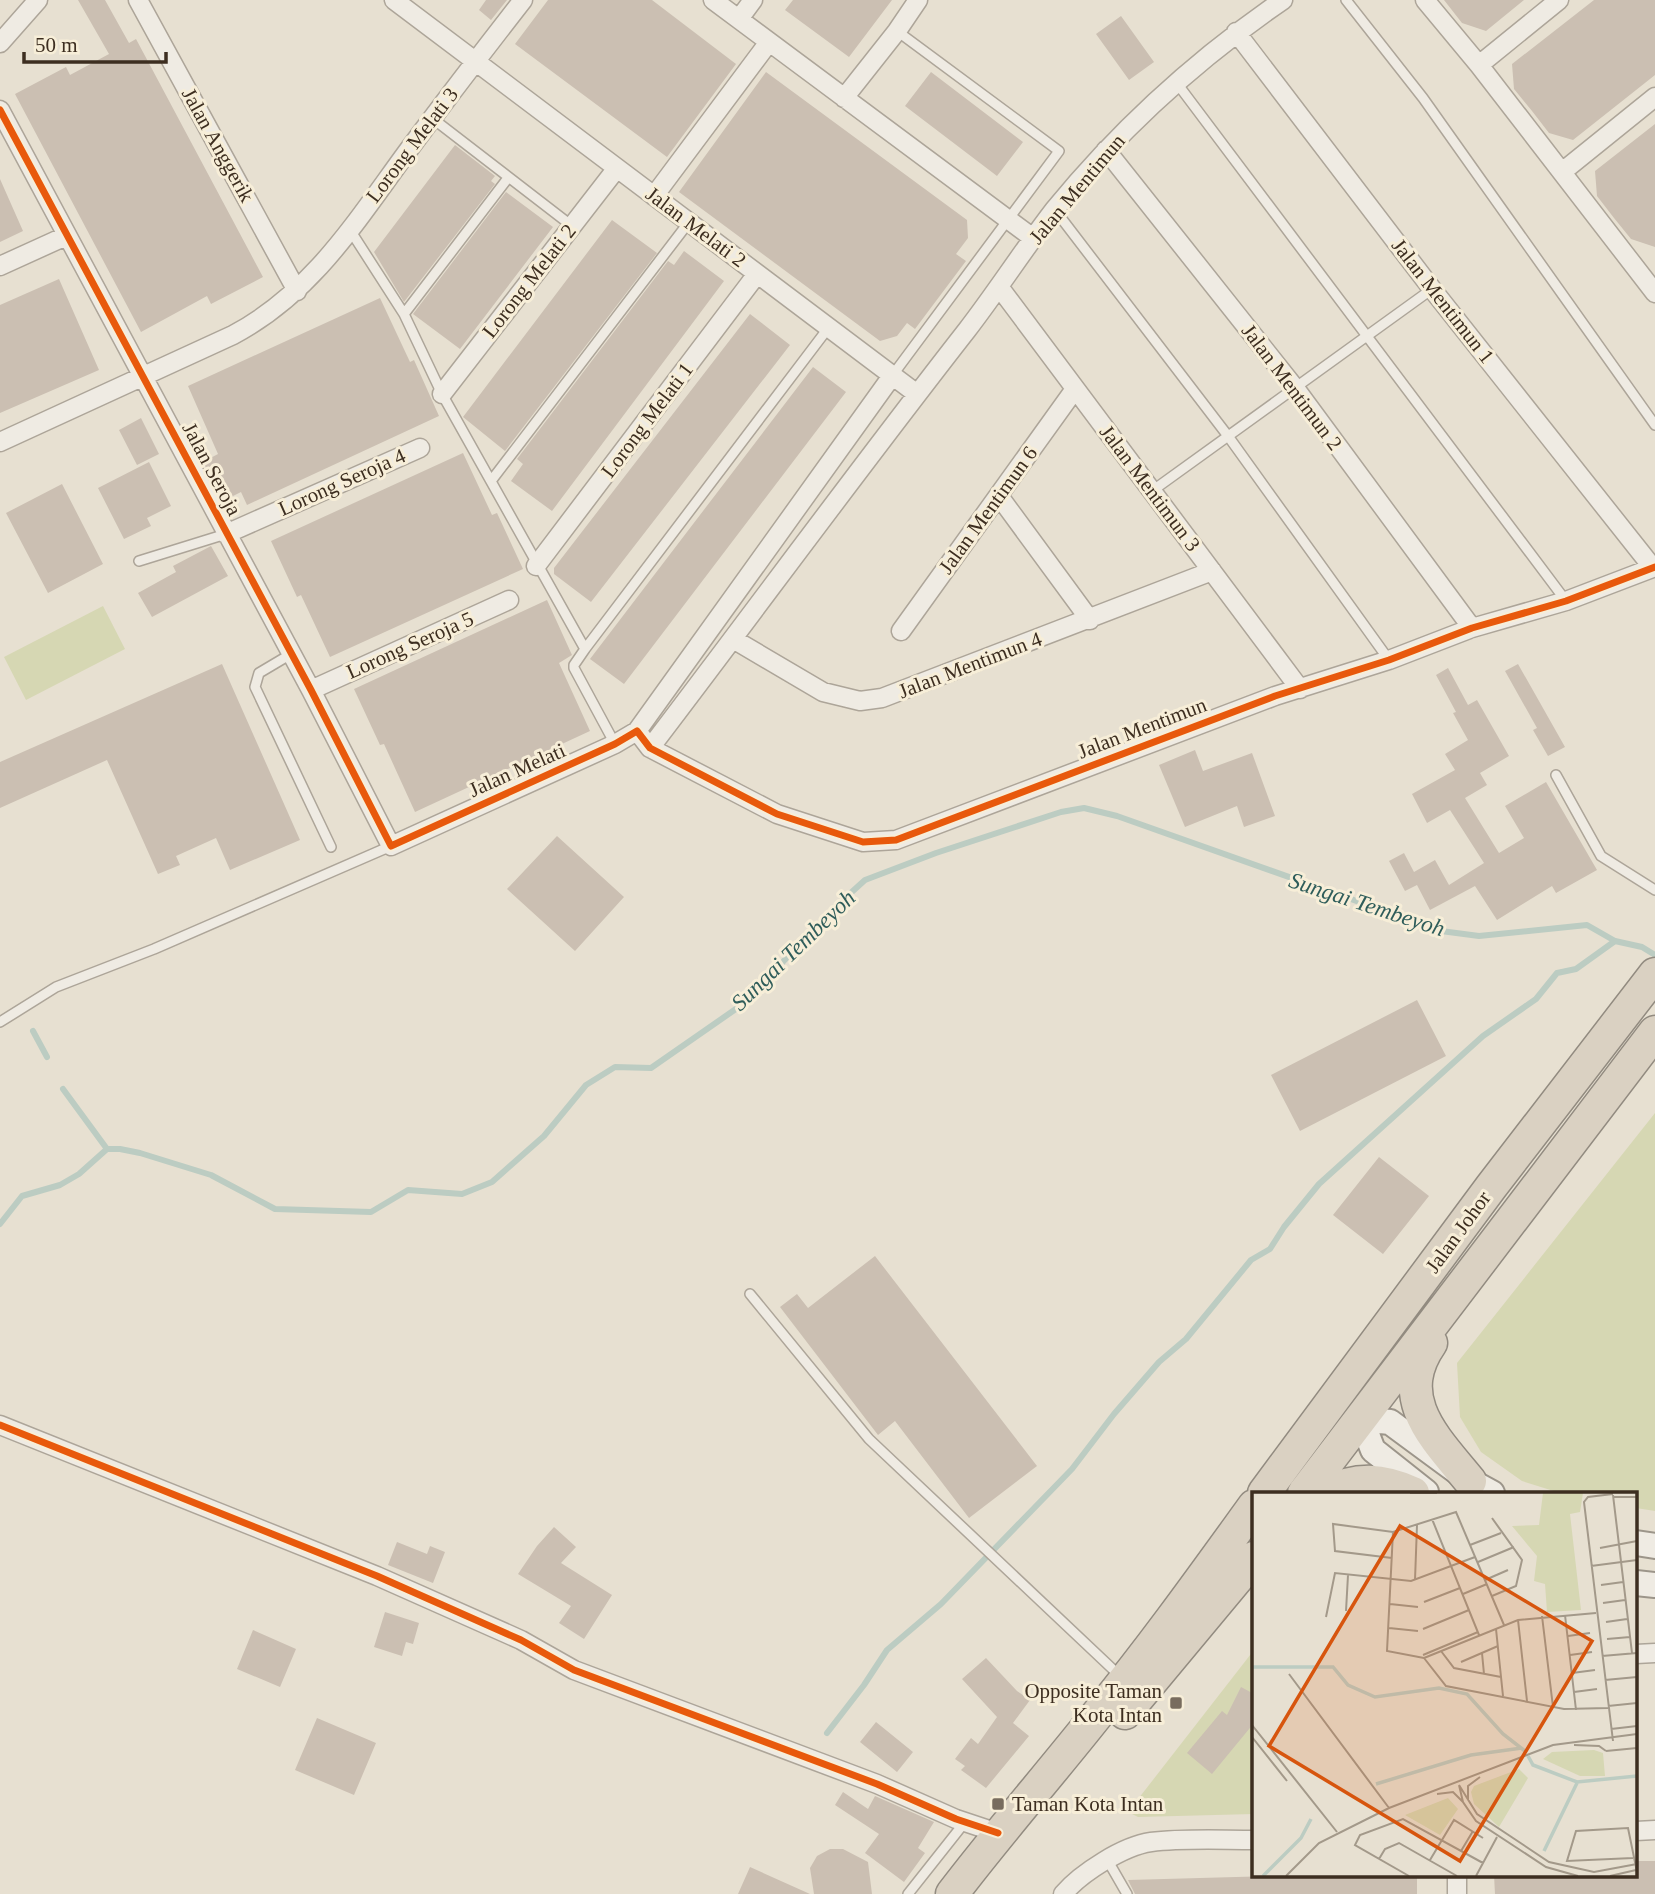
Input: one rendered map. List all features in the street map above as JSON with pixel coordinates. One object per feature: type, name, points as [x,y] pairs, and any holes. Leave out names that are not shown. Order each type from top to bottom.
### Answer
[{"type":"highway","name":"Jalan Johor","points":[[1265,1492],[1491,1187],[1655,974]]},
{"type":"highway","name":"Jalan Johor","points":[[1305,1492],[1655,1032]]},
{"type":"highway","points":[[1460,1286],[1446,1322],[1420,1362],[1416,1390],[1418,1407],[1427,1427],[1481,1487]]},
{"type":"highway","points":[[1292,1455],[1337,1425],[1361,1419],[1356,1399],[1376,1344]]},
{"type":"highway","points":[[1328,1492],[1344,1485],[1368,1481],[1393,1484],[1411,1492]]},
{"type":"highway","points":[[952,1894],[998,1833],[1124,1681],[1252,1509]]},
{"type":"highway","points":[[976,1894],[1252,1560]]},
{"type":"street","points":[[0,43],[37,0]]},
{"type":"street","name":"Jalan Anggerik","points":[[138,0],[297,291]]},
{"type":"street","name":"Jalan Melati 2","points":[[394,0],[917,394]]},
{"type":"street","name":"Lorong Melati 3","points":[[0,442],[254,324],[297,291],[319,269],[350,230],[523,0]]},
{"type":"street","points":[[713,0],[1033,238]]},
{"type":"street","points":[[739,19],[753,0]]},
{"type":"street","points":[[845,98],[918,0]]},
{"type":"street","name":"Jalan Mentimun","points":[[1283,0],[1236,32],[1176,81],[1106,150],[1055,210],[1000,288],[650,748],[778,814],[863,842],[896,840],[1275,696],[1389,660],[1472,628],[1566,601],[1654,567]]},
{"type":"street","points":[[1424,0],[1651,282]]},
{"type":"street","points":[[1479,65],[1559,0]]},
{"type":"street","name":"Jalan Mentimun 1","points":[[1236,32],[1432,289],[1654,567]]},
{"type":"street","points":[[654,196],[769,42]]},
{"type":"street","points":[[1562,172],[1655,97]]},
{"type":"street","name":"Jalan Seroja","points":[[0,110],[312,690],[391,846]]},
{"type":"street","name":"Jalan Mentimun 2","points":[[1106,150],[1295,388],[1472,628]]},
{"type":"street","name":"Lorong Melati 2","points":[[442,394],[617,167]]},
{"type":"street","points":[[0,265],[66,236]]},
{"type":"street","name":"Lorong Melati 1","points":[[536,566],[757,274]]},
{"type":"street","name":"Jalan Mentimun 3","points":[[1000,288],[1300,689]]},
{"type":"street","name":"Jalan Melati","points":[[391,846],[615,744],[637,731],[892,376]]},
{"type":"street","name":"Jalan Mentimun 6","points":[[901,631],[1075,389]]},
{"type":"street","name":"Lorong Seroja 4","points":[[226,534],[420,448]]},
{"type":"street","points":[[999,496],[1090,620]]},
{"type":"street","name":"Jalan Mentimun 4","points":[[733,639],[822,692],[860,701],[882,698],[1212,571]]},
{"type":"street","name":"Lorong Seroja 5","points":[[312,690],[509,600]]},
{"type":"street","points":[[637,731],[650,748]]},
{"type":"street","points":[[1426,1492],[1373,1450],[1361,1419],[1390,1422],[1481,1487]]},
{"type":"street","points":[[0,1425],[377,1576],[521,1640],[574,1670],[877,1784],[965,1822],[998,1833]]},
{"type":"street","points":[[1063,1894],[1085,1874],[1131,1847],[1150,1842],[1252,1840]]},
{"type":"street","points":[[1457,1876],[1457,1894]]},
{"type":"lane","points":[[1346,0],[1423,98],[1655,425]]},
{"type":"lane","points":[[892,376],[1059,151],[897,31]]},
{"type":"lane","points":[[1176,81],[1566,601]]},
{"type":"lane","points":[[432,118],[572,226]]},
{"type":"lane","points":[[404,314],[508,178]]},
{"type":"lane","points":[[1055,210],[1228,436],[1389,660]]},
{"type":"lane","points":[[491,481],[689,222]]},
{"type":"lane","points":[[350,230],[404,314],[442,394],[536,566],[585,649]]},
{"type":"lane","points":[[1152,491],[1432,289]]},
{"type":"lane","points":[[615,744],[574,664],[828,327]]},
{"type":"lane","points":[[139,561],[226,534]]},
{"type":"lane","points":[[291,654],[259,673],[254,687],[331,846]]},
{"type":"lane","points":[[1556,775],[1601,856],[1655,890]]},
{"type":"lane","name":"Jalan Melati","points":[[0,1022],[56,987],[154,949],[391,846]]},
{"type":"lane","points":[[750,1294],[869,1439],[1124,1681]]},
{"type":"lane","points":[[908,1894],[965,1822]]},
{"type":"lane","points":[[1108,1861],[1126,1894]]},
{"type":"green space","points":[[103,606],[125,649],[26,700],[4,657]]},
{"type":"green space","points":[[1655,1113],[1655,1511],[1638,1508],[1638,1492],[1557,1492],[1522,1481],[1481,1452],[1460,1417],[1457,1363]]},
{"type":"green space","points":[[1252,1653],[1252,1814],[1138,1817],[1128,1812]]},
{"type":"building","points":[[78,0],[105,0],[129,43],[136,39],[263,277],[211,304],[207,296],[141,332],[15,94],[66,67],[70,75],[109,54]]},
{"type":"building","points":[[486,0],[507,0],[491,20],[479,10]]},
{"type":"building","points":[[548,0],[652,0],[736,64],[667,157],[515,44]]},
{"type":"building","points":[[793,0],[892,0],[849,57],[785,10]]},
{"type":"building","points":[[1444,0],[1524,0],[1486,31],[1462,23]]},
{"type":"building","points":[[1594,0],[1655,0],[1655,75],[1573,140],[1549,133],[1514,89],[1512,64]]},
{"type":"building","points":[[1121,16],[1154,62],[1129,80],[1096,34]]},
{"type":"building","points":[[766,72],[967,220],[968,238],[956,254],[966,261],[915,329],[907,323],[897,336],[880,341],[679,192]]},
{"type":"building","points":[[931,72],[1023,142],[997,176],[905,106]]},
{"type":"building","points":[[1655,124],[1655,247],[1631,239],[1614,218],[1597,196],[1595,171]]},
{"type":"building","points":[[455,145],[495,176],[491,181],[495,184],[404,302],[374,252]]},
{"type":"building","points":[[0,179],[23,231],[0,242]]},
{"type":"building","points":[[506,192],[553,227],[460,349],[413,314]]},
{"type":"building","points":[[612,220],[657,253],[505,451],[463,417]]},
{"type":"building","points":[[684,251],[724,281],[552,511],[511,481],[523,464],[517,459],[668,261],[674,265]]},
{"type":"building","points":[[59,279],[99,370],[0,413],[0,305]]},
{"type":"building","points":[[380,298],[410,362],[414,360],[439,416],[247,505],[241,492],[223,501],[203,462],[218,454],[188,386]]},
{"type":"building","points":[[750,314],[790,345],[591,602],[554,574],[554,568]]},
{"type":"building","points":[[813,367],[846,392],[624,684],[590,659]]},
{"type":"building","points":[[141,418],[159,454],[137,465],[119,430]]},
{"type":"building","points":[[463,453],[492,515],[497,513],[523,569],[330,657],[301,595],[297,597],[271,541]]},
{"type":"building","points":[[149,462],[171,506],[147,518],[151,526],[124,539],[98,488]]},
{"type":"building","points":[[62,484],[103,564],[48,593],[6,513]]},
{"type":"building","points":[[211,546],[228,576],[152,617],[138,593],[176,572],[173,566]]},
{"type":"building","points":[[547,600],[572,655],[559,663],[590,731],[415,812],[384,744],[380,745],[354,689]]},
{"type":"building","points":[[222,664],[300,840],[230,870],[216,838],[176,856],[180,865],[158,874],[107,760],[0,808],[0,762]]},
{"type":"building","points":[[1518,664],[1565,747],[1548,756],[1533,730],[1537,728],[1505,671]]},
{"type":"building","points":[[1448,668],[1468,705],[1477,700],[1509,756],[1480,773],[1487,785],[1465,798],[1499,853],[1524,838],[1505,806],[1546,782],[1597,870],[1556,893],[1552,886],[1497,920],[1475,886],[1430,910],[1417,885],[1405,891],[1389,861],[1404,853],[1414,872],[1435,860],[1449,885],[1484,863],[1450,810],[1427,823],[1412,794],[1455,770],[1445,754],[1468,740],[1436,675]]},
{"type":"building","points":[[1195,750],[1203,771],[1252,753],[1275,816],[1244,827],[1237,806],[1185,827],[1159,765]]},
{"type":"building","points":[[557,836],[624,897],[575,951],[507,889]]},
{"type":"building","points":[[1417,1000],[1446,1056],[1300,1131],[1271,1075]]},
{"type":"building","points":[[1379,1157],[1429,1196],[1383,1254],[1333,1215]]},
{"type":"building","points":[[875,1256],[1037,1466],[969,1518],[895,1421],[878,1435],[780,1307],[797,1294],[808,1308]]},
{"type":"building","points":[[554,1527],[576,1547],[561,1563],[612,1595],[584,1639],[559,1623],[571,1606],[518,1574]]},
{"type":"building","points":[[397,1542],[427,1554],[430,1546],[445,1552],[433,1583],[388,1565]]},
{"type":"building","points":[[385,1612],[419,1623],[413,1644],[406,1642],[402,1656],[374,1647]]},
{"type":"building","points":[[253,1630],[296,1649],[280,1687],[237,1669]]},
{"type":"building","points":[[986,1658],[1017,1691],[1030,1700],[1013,1723],[1029,1736],[986,1788],[961,1770],[965,1766],[955,1759],[971,1738],[978,1744],[997,1717],[962,1679]]},
{"type":"building","points":[[1241,1687],[1252,1693],[1252,1725],[1212,1774],[1187,1753],[1222,1711],[1227,1715]]},
{"type":"building","points":[[317,1718],[376,1743],[354,1795],[295,1770]]},
{"type":"building","points":[[876,1722],[913,1752],[897,1772],[860,1742]]},
{"type":"building","points":[[843,1792],[868,1809],[875,1796],[934,1822],[918,1848],[925,1853],[904,1882],[865,1853],[879,1834],[835,1805]]},
{"type":"building","points":[[830,1849],[843,1849],[868,1862],[872,1894],[814,1894],[810,1868],[817,1856]]},
{"type":"building","points":[[1638,1861],[1655,1861],[1655,1894],[1495,1894],[1494,1876],[1638,1876]]},
{"type":"building","points":[[750,1867],[810,1894],[738,1894]]},
{"type":"building","points":[[1417,1876],[1417,1894],[1135,1894],[1128,1880]]},
{"type":"waterway","name":"Sungai Tembeyoh","points":[[0,1224],[22,1196],[60,1185],[79,1174],[107,1149],[140,1153],[211,1175],[275,1209],[371,1212],[408,1190],[462,1194],[492,1182],[544,1136],[586,1085],[615,1067],[651,1068],[743,1004],[833,909],[865,880],[936,853],[1061,812],[1084,808],[1117,816],[1441,931],[1479,936],[1587,925],[1615,941],[1642,947],[1655,955]]},
{"type":"waterway","points":[[827,1733],[887,1650],[941,1604],[1072,1469],[1114,1414],[1159,1362],[1186,1339],[1251,1260],[1270,1249],[1319,1184],[1483,1036],[1536,999],[1557,973],[1576,969],[1615,941]]},
{"type":"waterway","points":[[33,1031],[47,1057]]},
{"type":"waterway","points":[[63,1089],[107,1149]]},
{"type":"cycle path","points":[[0,110],[311,690],[391,846],[615,744],[637,731],[650,748],[777,814],[863,842],[896,840],[1275,696],[1389,660],[1472,628],[1566,601],[1655,567]]},
{"type":"cycle path","points":[[0,1425],[377,1576],[521,1640],[574,1670],[877,1784],[956,1819],[998,1833]]},
{"type":"place","name":"Opposite Taman Kota Intan","points":[[1176,1703]]},
{"type":"place","name":"Taman Kota Intan","points":[[998,1804]]}]
